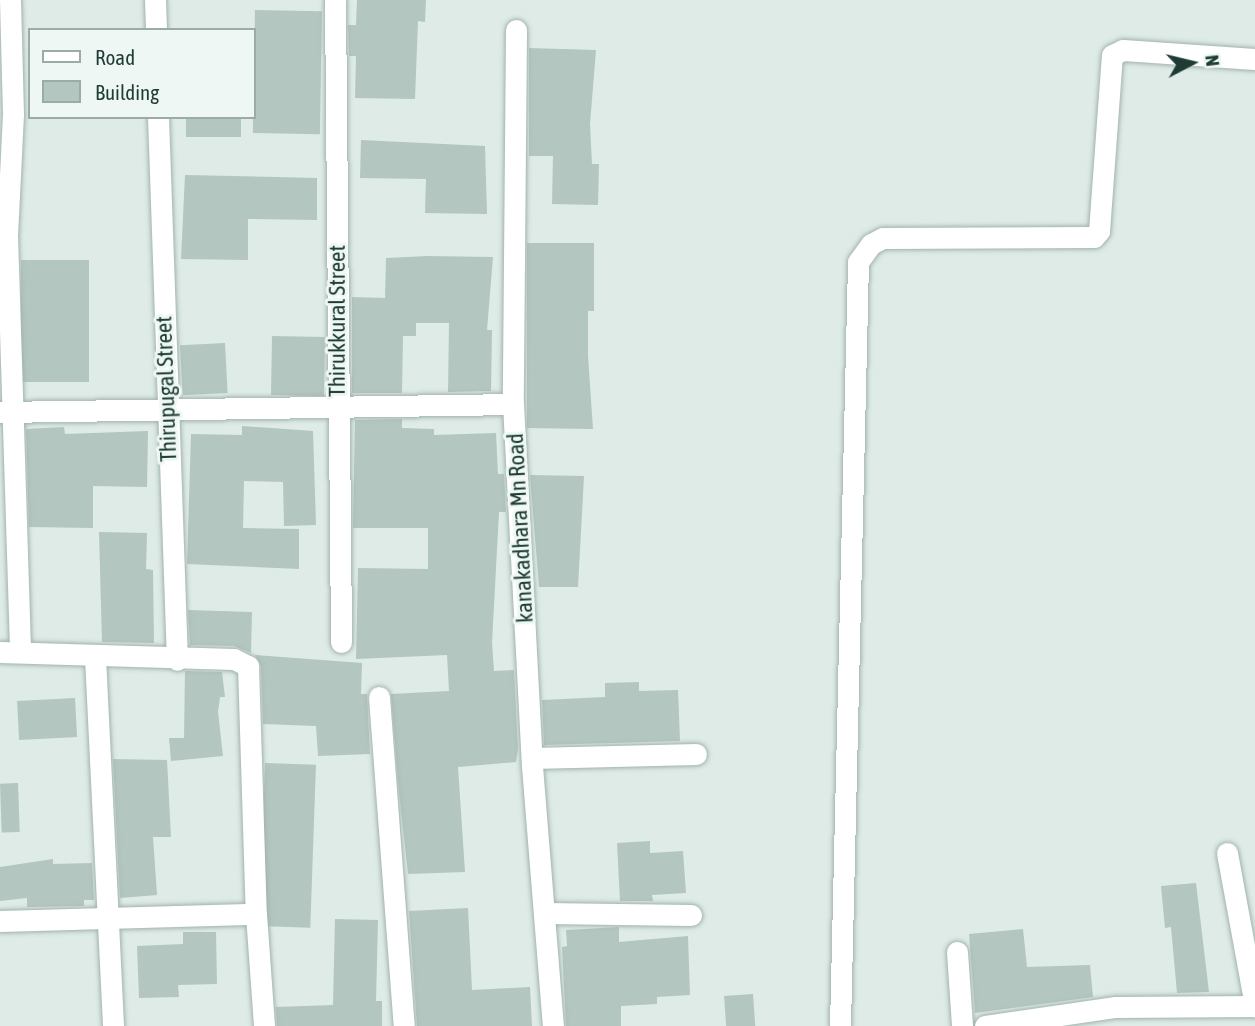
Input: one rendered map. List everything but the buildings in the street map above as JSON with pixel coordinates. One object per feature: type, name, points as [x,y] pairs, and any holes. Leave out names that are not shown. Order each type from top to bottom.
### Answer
[{"type":"street","points":[[10,0],[3,235],[10,652],[177,660],[234,659],[248,666],[256,914],[264,1026]]},
{"type":"street","points":[[155,0],[156,28]]},
{"type":"street","name":"Thirukkural Street","points":[[335,0],[341,642]]},
{"type":"street","name":"kanakadhara Mn Road","points":[[516,30],[513,404],[532,758],[553,1026]]},
{"type":"street","points":[[840,1026],[858,262],[871,244],[883,238],[1094,237],[1099,232],[1112,55],[1124,50],[1255,59]]},
{"type":"street","name":"Thirupugal Street","points":[[159,119],[177,660]]},
{"type":"street","points":[[5,412],[513,404]]},
{"type":"street","points":[[95,657],[113,1026]]},
{"type":"street","points":[[379,698],[404,1026]]},
{"type":"street","points":[[532,758],[696,754]]},
{"type":"street","points":[[985,1026],[1255,1006],[1227,853]]},
{"type":"street","points":[[545,913],[691,915]]},
{"type":"street","points":[[0,921],[256,914]]},
{"type":"street","points":[[957,952],[962,1026]]}]
